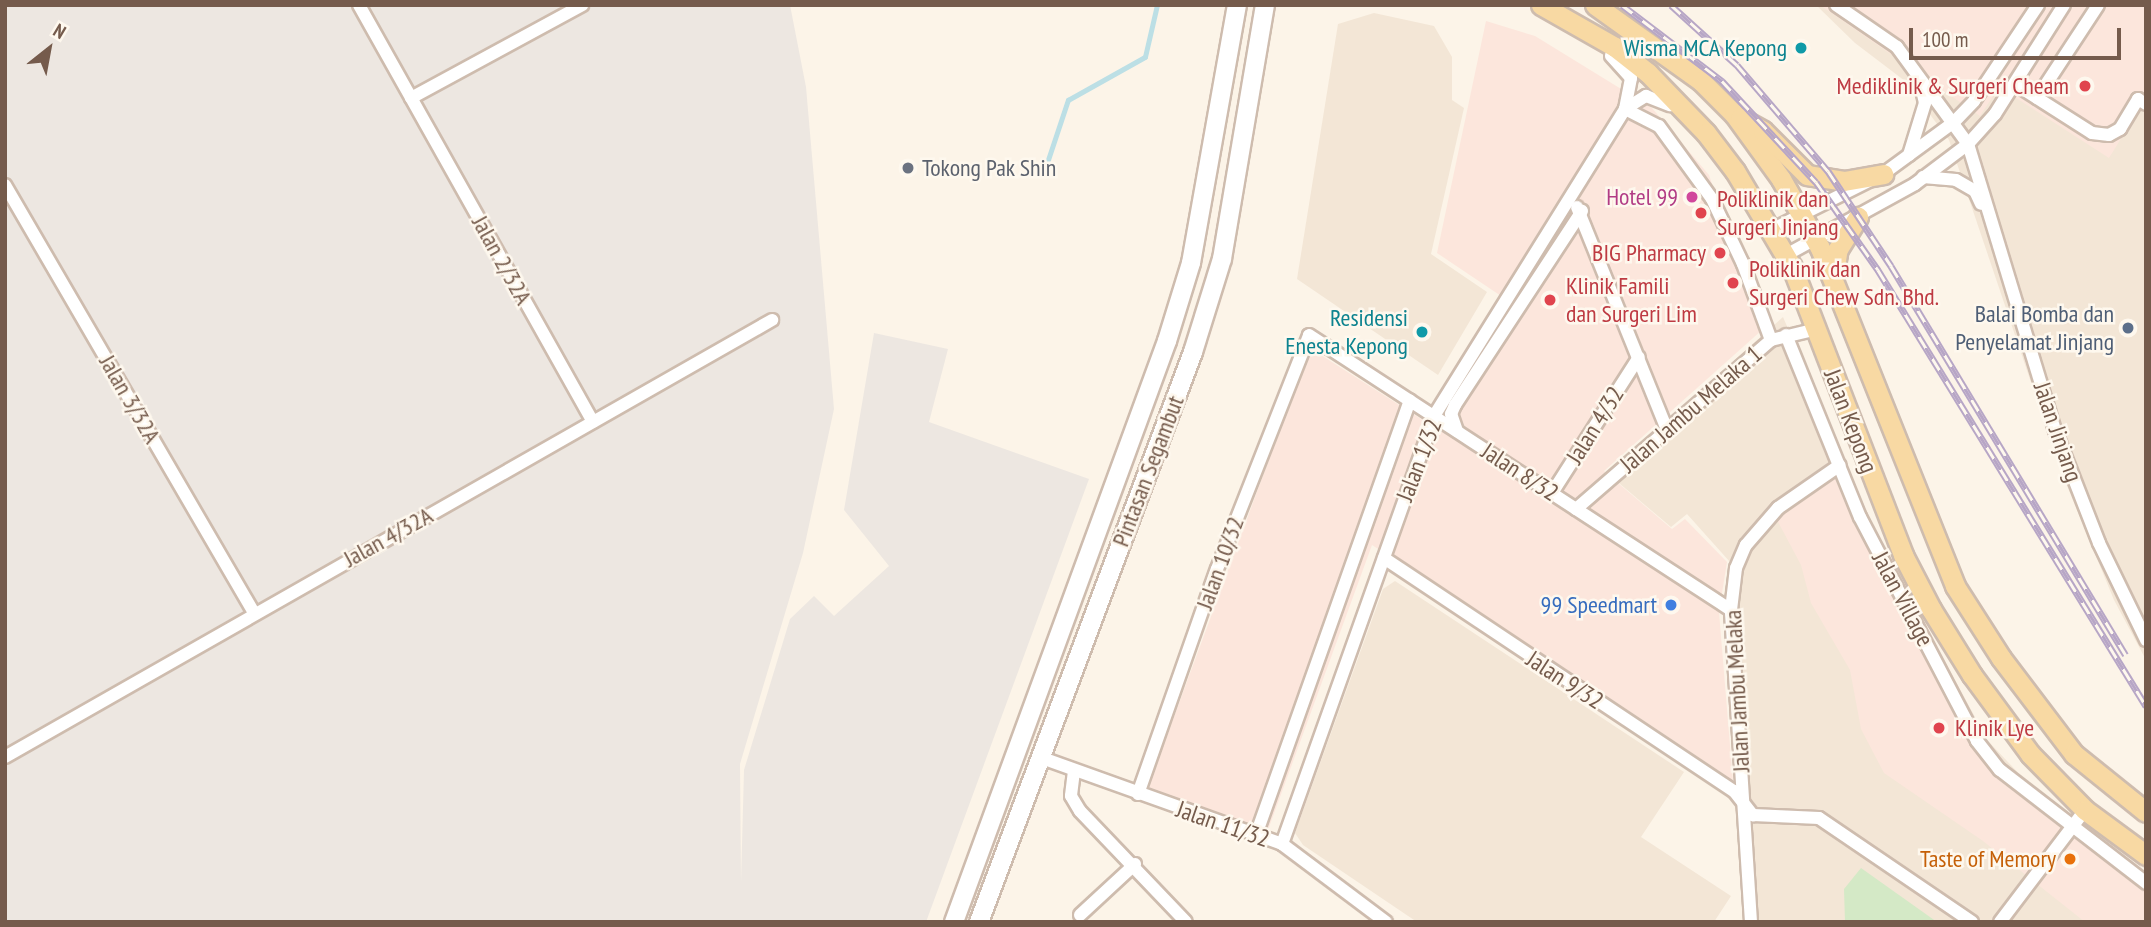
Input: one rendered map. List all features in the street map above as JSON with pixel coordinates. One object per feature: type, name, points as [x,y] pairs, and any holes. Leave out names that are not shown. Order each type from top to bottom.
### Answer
[{"type":"main road","name":"Pintasan Segambut","points":[[954,922],[1167,341],[1191,263],[1237,5]]},
{"type":"main road","name":"Pintasan Segambut","points":[[979,922],[1193,352],[1222,259],[1265,5]]},
{"type":"main road","name":"Jalan Kepong","points":[[1541,5],[1615,47],[1668,91],[1706,133],[1773,229],[1786,255],[1903,555],[1931,609],[2007,727],[2085,810],[2146,855]]},
{"type":"main road","name":"Jalan Kepong","points":[[1595,5],[1672,56],[1734,114],[1803,216],[1815,239],[1955,586],[2001,658],[2074,754],[2146,812]]},
{"type":"main road","points":[[1734,114],[1763,131],[1807,175],[1844,181],[1884,174]]},
{"type":"main road","points":[[1833,284],[1838,249],[1858,217]]},
{"type":"main road","points":[[985,837],[1025,758],[1042,758]]},
{"type":"street","name":"Jalan 2/32A","points":[[359,5],[593,422]]},
{"type":"street","points":[[411,98],[582,5]]},
{"type":"street","name":"Jalan 1/32","points":[[1282,844],[1434,416],[1625,109],[1632,85],[1628,71],[1536,5]]},
{"type":"street","name":"Jalan Jinjang","points":[[1836,5],[1897,47],[1968,144],[1988,217],[2055,430],[2099,544],[2146,640]]},
{"type":"street","points":[[1773,229],[1884,174],[1954,122],[1974,102],[2038,5]]},
{"type":"street","points":[[1786,255],[1858,217],[1923,177],[1968,144],[2015,84],[2064,5]]},
{"type":"street","points":[[2037,98],[2098,5]]},
{"type":"street","name":"Jalan Jinjang","points":[[1907,158],[1925,103],[1913,67]]},
{"type":"street","points":[[2015,84],[2092,133],[2109,135],[2120,129],[2138,99],[2146,104]]},
{"type":"street","points":[[1625,109],[1639,98],[1654,96],[1706,133]]},
{"type":"street","points":[[1625,109],[1644,115],[1659,126],[1712,199],[1743,264],[1771,341]]},
{"type":"street","name":"Jalan Jinjang","points":[[1923,177],[1956,180],[1975,191],[1988,217]]},
{"type":"street","name":"Jalan 3/32A","points":[[5,184],[254,613]]},
{"type":"street","points":[[1569,199],[1582,211],[1667,430]]},
{"type":"street","points":[[1457,431],[1451,414],[1455,405],[1582,211]]},
{"type":"street","name":"Jalan 4/32A","points":[[5,757],[772,320]]},
{"type":"street","name":"Jalan Jambu Melaka 1","points":[[1576,509],[1771,341],[1817,329]]},
{"type":"street","name":"Jalan 8/32","points":[[1309,335],[1731,610]]},
{"type":"street","name":"Jalan 10/32","points":[[1138,794],[1217,569],[1309,335]]},
{"type":"street","name":"Jalan Village","points":[[1786,335],[1860,517],[1977,741],[2000,771],[2071,827]]},
{"type":"street","name":"Jalan 4/32","points":[[1552,493],[1639,357]]},
{"type":"street","points":[[1256,835],[1410,400]]},
{"type":"street","name":"Jalan Jambu Melaka","points":[[1751,922],[1731,610],[1736,568],[1746,545],[1779,508],[1840,465]]},
{"type":"street","name":"Jalan 9/32","points":[[1384,558],[1734,791],[1742,805]]},
{"type":"street","name":"Jalan 11/32","points":[[1042,758],[1282,844],[1386,922]]},
{"type":"street","points":[[1074,771],[1071,796],[1080,811],[1135,864],[1186,922]]},
{"type":"street","points":[[1742,805],[1753,815],[1819,818],[1972,922]]},
{"type":"street","points":[[2000,922],[2085,810]]},
{"type":"street","points":[[2071,827],[2146,883]]},
{"type":"street","points":[[1080,915],[1135,864]]},
{"type":"shaded area","points":[[5,5],[790,5],[806,87],[834,409],[803,553],[740,764],[741,882],[744,770],[790,619],[814,596],[834,616],[889,566],[844,510],[874,333],[948,349],[929,422],[1089,479],[926,922],[5,922]]},
{"type":"shaded area","points":[[1816,5],[2146,5],[2146,660],[2114,600],[2061,471],[1949,140],[1905,81],[1855,43]]},
{"type":"shaded area","points":[[1820,5],[2146,5],[2146,98],[2109,158],[1999,87],[1980,116]]},
{"type":"shaded area","points":[[1374,13],[1434,26],[1452,57],[1452,100],[1464,108],[1431,254],[1487,292],[1438,375],[1297,279],[1338,24]]},
{"type":"shaded area","points":[[1486,21],[1535,36],[1652,108],[1709,175],[1762,330],[1604,471],[1672,529],[1685,519],[1727,562],[1719,612],[1733,782],[1372,545],[1268,830],[1147,790],[1310,348],[1440,431],[1513,304],[1437,253]]},
{"type":"shaded area","points":[[1783,317],[1880,542],[1988,741],[2025,780],[2146,874],[2146,922],[1746,922],[1724,594],[1730,562],[1687,514],[1671,527],[1607,473]]},
{"type":"shaded area","points":[[1837,472],[1973,745],[1998,775],[2146,891],[2146,922],[2085,922],[1983,841],[1884,773],[1861,729],[1850,670],[1811,603],[1801,565],[1776,518]]},
{"type":"shaded area","points":[[1395,581],[1684,772],[1641,837],[1731,896],[1714,922],[1417,922],[1303,845],[1295,833],[1383,589]]},
{"type":"green space","points":[[1861,868],[1937,922],[1845,922],[1844,889]]},
{"type":"waterway","points":[[1048,160],[1068,100],[1145,57],[1157,5]]},
{"type":"railway","points":[[1622,5],[1722,81],[1816,182],[1878,270],[2146,706]]},
{"type":"railway","points":[[1671,5],[1737,65],[1828,171],[1891,266],[2126,655]]},
{"type":"place","name":"Wisma MCA Kepong","points":[[1801,48]]},
{"type":"place","name":"Mediklinik & Surgeri Cheam","points":[[2085,86]]},
{"type":"place","name":"Tokong Pak Shin","points":[[908,168]]},
{"type":"place","name":"Hotel 99","points":[[1692,197]]},
{"type":"place","name":"Poliklinik dan Surgeri Jinjang","points":[[1701,213]]},
{"type":"place","name":"BIG Pharmacy","points":[[1720,253]]},
{"type":"place","name":"Poliklinik dan Surgeri Chew Sdn. Bhd.","points":[[1733,283]]},
{"type":"place","name":"Klinik Famili dan Surgeri Lim","points":[[1550,300]]},
{"type":"place","name":"Balai Bomba dan Penyelamat Jinjang","points":[[2128,328]]},
{"type":"place","name":"Residensi Enesta Kepong","points":[[1422,332]]},
{"type":"place","name":"99 Speedmart","points":[[1671,605]]},
{"type":"place","name":"Klinik Lye","points":[[1939,728]]},
{"type":"place","name":"Taste of Memory","points":[[2070,859]]}]
